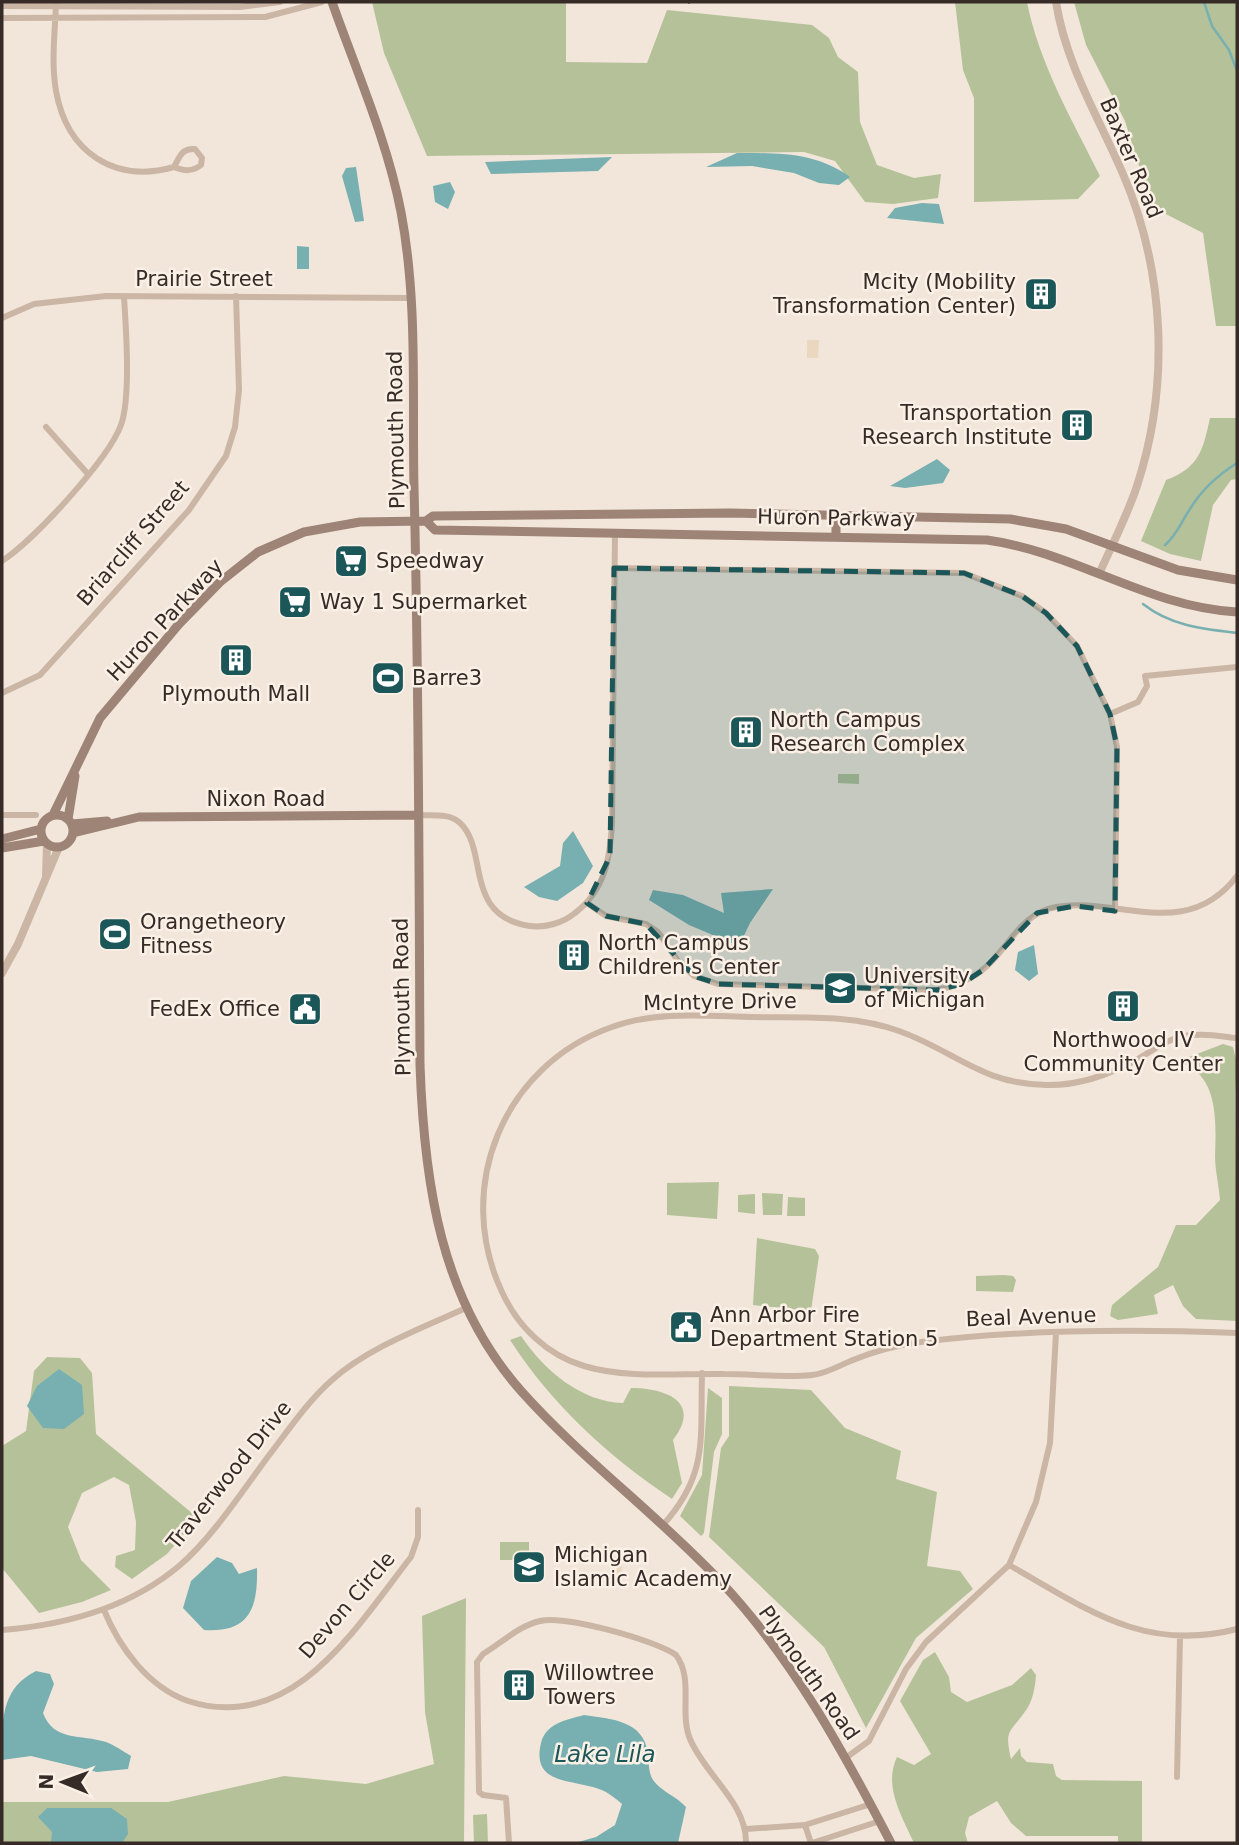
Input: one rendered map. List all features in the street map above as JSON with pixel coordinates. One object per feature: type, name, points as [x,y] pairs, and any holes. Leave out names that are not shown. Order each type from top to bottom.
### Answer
[{"type":"main road","name":"Plymouth Road","points":[[332,2],[384,150],[401,210],[410,298],[423,1142],[433,1213],[450,1268],[478,1328],[519,1389],[553,1425],[663,1525],[723,1584],[760,1629],[796,1677],[847,1757],[891,1843]]},
{"type":"main road","name":"Huron Parkway","points":[[53,815],[100,718],[179,624],[220,582],[258,552],[304,532],[331,526],[426,521],[433,516],[627,513],[836,514],[1026,520],[1066,529],[1178,570],[1237,579]]},
{"type":"main road","points":[[615,533],[619,520],[627,513]]},
{"type":"main road","points":[[836,514],[836,536]]},
{"type":"main road","name":"Huron Parkway","points":[[426,521],[435,530],[968,538],[1008,543],[1054,555],[1158,598],[1199,608],[1237,612]]},
{"type":"main road","name":"Huron Parkway","points":[[71,825],[80,757]]},
{"type":"main road","points":[[2,848],[46,842],[59,847],[69,842],[71,825],[53,815],[45,820],[41,829],[46,842]]},
{"type":"main road","name":"Nixon Road","points":[[71,825],[139,817],[418,815]]},
{"type":"main road","points":[[2,839],[41,829]]},
{"type":"street","points":[[2,6],[240,6],[279,2]]},
{"type":"street","points":[[2,18],[184,19],[265,16],[322,2]]},
{"type":"street","name":"Baxter Road","points":[[1056,2],[1072,65],[1122,172],[1136,210],[1156,303],[1158,367],[1153,420],[1136,487],[1100,574]]},
{"type":"street","points":[[56,4],[55,88],[75,142],[94,157],[125,172],[155,172],[174,167],[183,171],[195,170],[201,165],[202,158],[195,149],[189,148],[183,150],[174,167]]},
{"type":"street","points":[[183,4],[184,19]]},
{"type":"street","points":[[2,561],[21,549],[88,474],[122,424],[124,296]]},
{"type":"street","name":"Briarcliff Street","points":[[2,693],[40,675],[189,510],[226,456],[235,427],[239,390],[236,296]]},
{"type":"street","name":"Prairie Street","points":[[2,318],[34,304],[68,298],[410,298]]},
{"type":"street","points":[[46,428],[88,474]]},
{"type":"street","points":[[418,815],[451,816],[462,824],[485,895],[495,910],[511,922],[533,927],[554,925],[587,904],[598,889],[610,856],[615,533]]},
{"type":"street","points":[[614,568],[964,573],[1022,596],[1046,613],[1077,646],[1110,714],[1117,747],[1115,911]]},
{"type":"street","points":[[1110,714],[1133,707],[1143,697],[1145,676],[1237,667]]},
{"type":"street","points":[[2,815],[36,815]]},
{"type":"street","points":[[46,842],[46,876]]},
{"type":"street","points":[[2,973],[18,944],[59,847]]},
{"type":"street","points":[[587,904],[606,916],[646,924],[658,932],[678,961],[694,976],[718,984],[937,990],[961,984],[983,970],[1021,924],[1037,913],[1056,907],[1075,906],[1163,914],[1190,908],[1213,898],[1237,876]]},
{"type":"street","name":"McIntyre Drive","points":[[702,1373],[609,1371],[569,1361],[544,1346],[524,1327],[496,1279],[482,1221],[484,1177],[495,1137],[509,1110],[534,1076],[572,1045],[611,1027],[648,1018],[848,1020],[902,1032],[1000,1080],[1052,1085],[1106,1075],[1180,1037],[1201,1034],[1237,1038]]},
{"type":"street","name":"Traverwood Drive","points":[[2,1630],[47,1627],[104,1610],[136,1596],[180,1565],[224,1515],[304,1409],[333,1379],[383,1347],[468,1307]]},
{"type":"street","points":[[847,1757],[869,1741],[906,1669],[926,1642],[1009,1565],[1036,1502],[1050,1443],[1056,1333]]},
{"type":"street","name":"Beal Avenue","points":[[702,1373],[815,1376],[881,1350],[917,1342],[1056,1333],[1237,1333]]},
{"type":"street","points":[[663,1525],[687,1497],[695,1478],[699,1461],[702,1373]]},
{"type":"street","name":"Devon Circle","points":[[104,1610],[117,1642],[149,1676],[178,1697],[206,1707],[247,1708],[276,1699],[326,1662],[411,1557],[418,1537],[418,1510]]},
{"type":"street","points":[[1009,1565],[1109,1621],[1144,1633],[1180,1637],[1237,1629]]},
{"type":"street","points":[[509,1843],[508,1802],[505,1796],[483,1795],[479,1792],[479,1657],[537,1621],[577,1622],[659,1647],[676,1655],[683,1669],[684,1724],[691,1741],[742,1817],[746,1829],[746,1843]]},
{"type":"street","points":[[1177,1777],[1180,1637]]},
{"type":"street","points":[[746,1829],[805,1825],[871,1804]]},
{"type":"street","points":[[805,1825],[811,1843],[880,1821]]},
{"type":"highlighted area","points":[[614,568],[964,573],[1022,596],[1046,613],[1077,646],[1110,714],[1117,747],[1115,911],[1075,906],[1037,913],[983,970],[962,984],[937,990],[718,984],[694,976],[646,924],[606,916],[587,903],[610,856]]},
{"type":"green space","points":[[372,2],[566,2],[566,62],[647,63],[667,10],[812,25],[829,38],[838,57],[858,72],[860,122],[877,165],[914,178],[941,174],[938,198],[893,204],[865,202],[835,161],[804,152],[427,156],[384,53]]},
{"type":"green space","points":[[955,2],[1027,2],[1032,25],[1048,69],[1100,176],[1078,199],[974,202],[974,98],[963,70]]},
{"type":"green space","points":[[1074,2],[1237,2],[1237,326],[1216,326],[1203,233],[1152,207],[1125,121],[1086,45]]},
{"type":"green space","points":[[1210,418],[1237,418],[1237,479],[1231,480],[1213,505],[1201,561],[1170,554],[1141,541],[1166,480],[1186,470],[1198,457]]},
{"type":"green space","points":[[838,774],[859,774],[859,784],[838,783]]},
{"type":"green space","points":[[1223,1044],[1233,1047],[1237,1064],[1237,1321],[1196,1319],[1183,1306],[1173,1285],[1154,1295],[1158,1314],[1118,1320],[1110,1316],[1112,1305],[1158,1267],[1176,1225],[1196,1225],[1220,1200],[1215,1161],[1213,1103],[1204,1080],[1184,1064],[1189,1057]]},
{"type":"green space","points":[[719,1182],[717,1219],[667,1215],[667,1183]]},
{"type":"green space","points":[[762,1193],[783,1194],[782,1215],[763,1215]]},
{"type":"green space","points":[[755,1194],[755,1214],[738,1212],[738,1195]]},
{"type":"green space","points":[[788,1197],[805,1198],[805,1216],[787,1216]]},
{"type":"green space","points":[[757,1238],[815,1249],[819,1256],[811,1311],[753,1305]]},
{"type":"green space","points":[[976,1276],[1013,1276],[1016,1280],[1013,1292],[976,1291]]},
{"type":"green space","points":[[521,1336],[552,1372],[593,1397],[623,1403],[631,1388],[656,1391],[676,1399],[682,1406],[684,1415],[673,1440],[682,1483],[672,1499],[604,1447],[563,1408],[526,1364],[510,1340]]},
{"type":"green space","points":[[47,1357],[80,1358],[92,1373],[96,1434],[198,1518],[167,1554],[132,1579],[115,1567],[116,1556],[135,1550],[136,1522],[129,1485],[114,1477],[82,1493],[68,1527],[81,1560],[111,1590],[82,1602],[39,1613],[2,1568],[2,1446],[26,1431],[34,1371]]},
{"type":"green space","points":[[729,1386],[811,1390],[845,1428],[901,1451],[896,1479],[937,1492],[927,1566],[960,1571],[973,1589],[916,1638],[866,1728],[824,1647],[709,1537],[721,1448],[729,1436]]},
{"type":"green space","points":[[708,1388],[722,1398],[722,1434],[714,1452],[704,1533],[701,1536],[680,1516],[702,1475]]},
{"type":"green space","points":[[500,1542],[529,1542],[529,1560],[500,1560]]},
{"type":"green space","points":[[466,1598],[464,1843],[2,1843],[2,1802],[168,1802],[284,1776],[366,1784],[434,1764],[425,1712],[422,1616]]},
{"type":"green space","points":[[935,1652],[949,1677],[951,1692],[967,1702],[1012,1685],[1031,1668],[1036,1675],[1034,1690],[1027,1709],[1009,1733],[1011,1759],[1020,1748],[1021,1756],[1027,1762],[1053,1764],[1056,1776],[1062,1780],[1142,1781],[1142,1843],[1118,1843],[1118,1836],[1026,1836],[1011,1823],[997,1801],[969,1817],[965,1833],[968,1843],[914,1843],[896,1801],[893,1768],[897,1757],[914,1765],[931,1754],[900,1701],[923,1660]]},
{"type":"green space","points":[[487,1814],[488,1843],[474,1843],[473,1815]]},
{"type":"shaded area","points":[[807,340],[819,340],[818,358],[807,358]]},
{"type":"shaded area","points":[[609,1548],[622,1565],[621,1577],[617,1580],[610,1579]]},
{"type":"water","points":[[737,153],[810,158],[850,177],[839,185],[819,183],[794,173],[752,166],[706,167]]},
{"type":"water","points":[[612,157],[598,171],[491,174],[485,162]]},
{"type":"water","points":[[356,167],[364,221],[355,222],[342,176],[346,168]]},
{"type":"water","points":[[450,182],[455,192],[448,209],[435,202],[433,186]]},
{"type":"water","points":[[922,203],[939,204],[944,224],[887,218],[895,208]]},
{"type":"water","points":[[297,246],[309,247],[309,269],[297,269]]},
{"type":"water","points":[[937,459],[950,470],[943,483],[905,488],[890,486]]},
{"type":"water","points":[[573,831],[593,866],[583,883],[557,901],[539,897],[524,887],[560,866],[563,843]]},
{"type":"water","points":[[773,889],[750,923],[739,946],[689,925],[649,900],[653,890],[683,895],[724,913],[721,893]]},
{"type":"water","points":[[1034,945],[1038,974],[1029,981],[1015,970],[1018,952]]},
{"type":"water","points":[[59,1369],[82,1385],[84,1414],[64,1429],[43,1428],[27,1406],[37,1386]]},
{"type":"water","points":[[217,1557],[232,1563],[239,1574],[257,1568],[255,1595],[248,1616],[241,1623],[219,1630],[204,1630],[183,1608],[191,1581]]},
{"type":"water","points":[[36,1671],[50,1674],[54,1684],[43,1713],[54,1729],[69,1735],[106,1742],[119,1748],[131,1756],[128,1769],[97,1772],[31,1756],[2,1760],[3,1720],[9,1697],[24,1678]]},
{"type":"water","name":"Lake Lila","points":[[584,1715],[624,1723],[640,1734],[645,1742],[653,1780],[686,1807],[678,1843],[575,1843],[596,1837],[615,1825],[622,1804],[602,1790],[556,1778],[542,1766],[541,1743],[547,1731],[558,1723]]},
{"type":"water","points":[[47,1808],[111,1808],[127,1819],[128,1834],[122,1843],[51,1843],[52,1832],[38,1817]]},
{"type":"waterway","points":[[1204,2],[1212,26],[1229,50],[1237,71]]},
{"type":"waterway","points":[[1237,194],[1237,204]]},
{"type":"waterway","points":[[1165,545],[1205,489],[1237,463]]},
{"type":"waterway","points":[[1143,604],[1176,622],[1237,633]]},
{"type":"place","name":"Mcity (Mobility Transformation Center)","points":[[1041,294]]},
{"type":"place","name":"Transportation Research Institute","points":[[1077,425]]},
{"type":"place","name":"Speedway","points":[[351,561]]},
{"type":"place","name":"Way 1 Supermarket","points":[[295,602]]},
{"type":"place","name":"Plymouth Mall","points":[[236,660]]},
{"type":"place","name":"Barre3","points":[[388,678]]},
{"type":"place","name":"North Campus Research Complex","points":[[746,732]]},
{"type":"place","name":"Orangetheory Fitness","points":[[115,934]]},
{"type":"place","name":"North Campus Children's Center","points":[[574,955]]},
{"type":"place","name":"University of Michigan","points":[[840,988]]},
{"type":"place","name":"Northwood IV Community Center","points":[[1123,1006]]},
{"type":"place","name":"FedEx Office","points":[[305,1009]]},
{"type":"place","name":"Ann Arbor Fire Department Station 5","points":[[686,1327]]},
{"type":"place","name":"Michigan Islamic Academy","points":[[529,1567]]},
{"type":"place","name":"Willowtree Towers","points":[[519,1685]]}]
